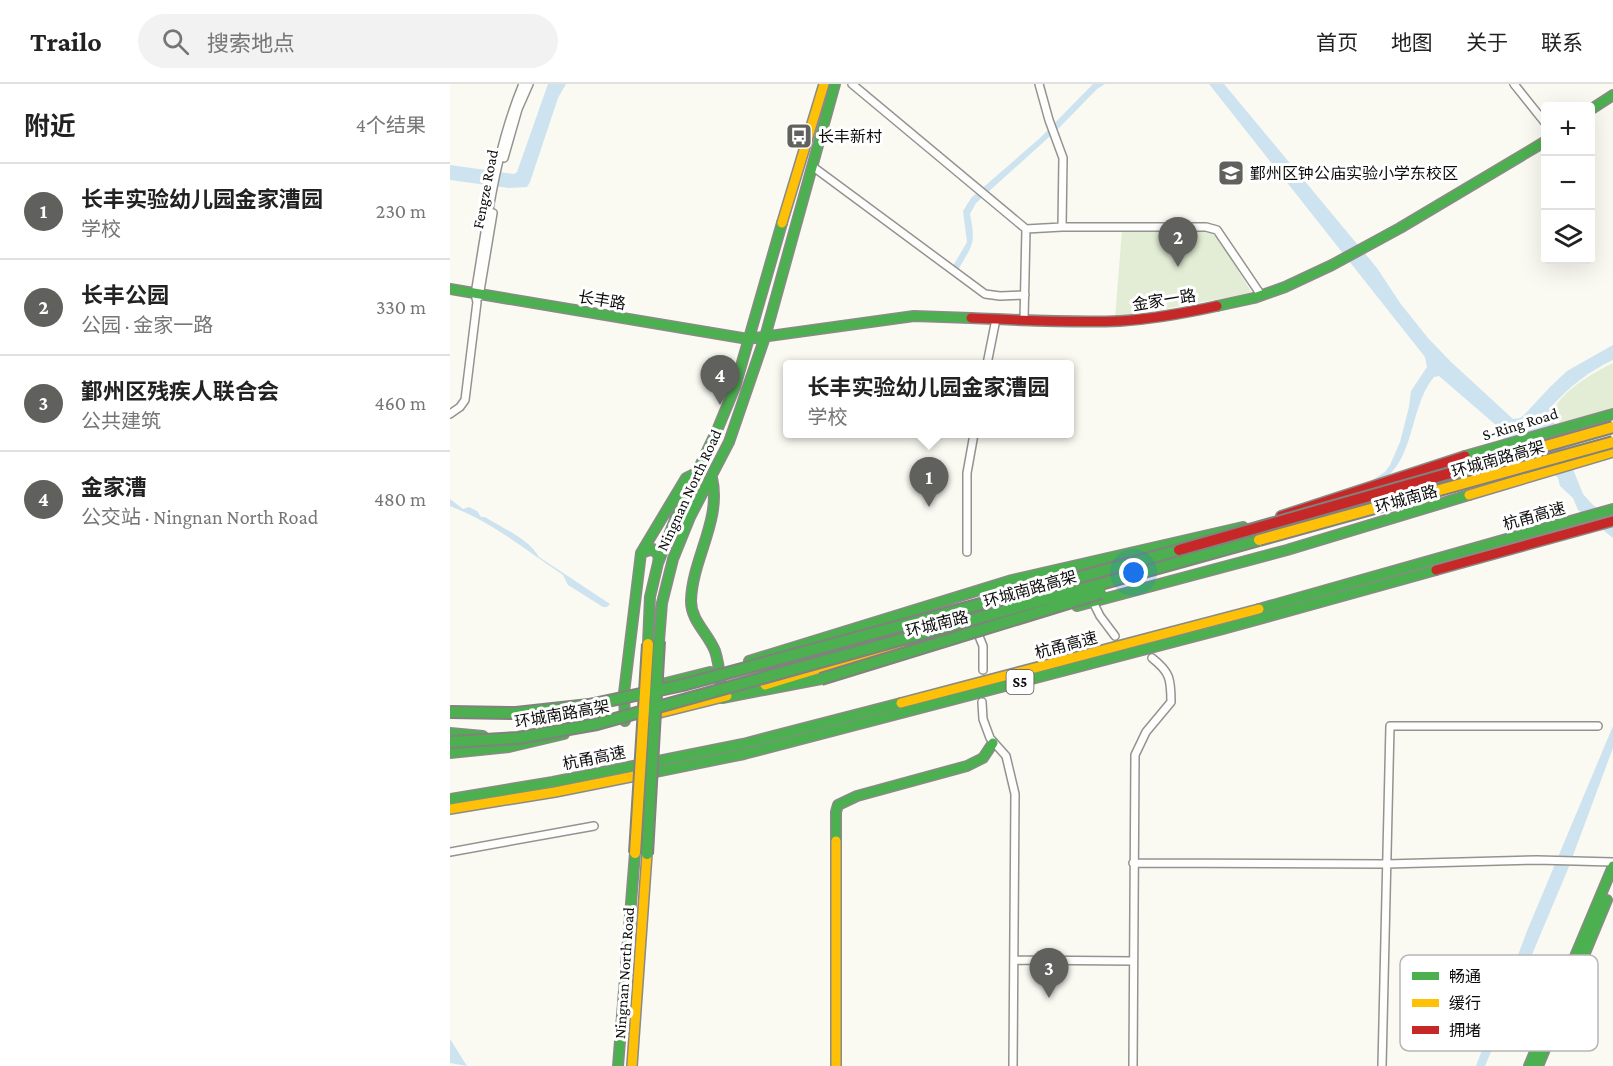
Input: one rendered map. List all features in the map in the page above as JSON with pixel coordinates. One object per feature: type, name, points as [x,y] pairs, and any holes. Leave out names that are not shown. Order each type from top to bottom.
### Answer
[{"type":"main road","name":"Ningnan North Road","points":[[632,1066],[647,854],[654,642],[650,597],[658,563],[678,512],[735,387],[760,292],[824,84]]},
{"type":"main road","name":"Ningnan North Road","points":[[654,642],[673,559],[690,517],[729,442],[765,337],[835,84]]},
{"type":"main road","points":[[1595,107],[1613,95]]},
{"type":"main road","name":"金家一路","points":[[748,339],[914,316],[1122,321],[1175,315],[1261,295],[1285,287],[1352,255],[1541,144]]},
{"type":"main road","name":"长丰路","points":[[450,290],[477,297],[748,339]]},
{"type":"main road","name":"S-Ring Road","points":[[1466,456],[1613,414]]},
{"type":"main road","points":[[1393,490],[1613,421]]},
{"type":"main road","name":"环城南路高架","points":[[450,709],[516,713],[589,705],[683,685],[1180,550],[1613,427]]},
{"type":"main road","name":"环城南路高架","points":[[450,742],[518,738],[597,724],[640,713],[690,697],[1613,442]]},
{"type":"main road","name":"环城南路","points":[[450,733],[498,737],[670,712],[827,666],[1092,602],[1287,550],[1613,452]]},
{"type":"main road","name":"环城南路","points":[[450,709],[546,706],[624,693],[718,670],[1012,580],[1256,524],[1466,456]]},
{"type":"main road","points":[[625,720],[624,693],[641,553],[686,478],[698,472]]},
{"type":"main road","points":[[712,478],[715,484],[713,506],[690,604],[694,618],[714,650],[722,698],[821,679],[1108,591],[1191,559]]},
{"type":"main road","points":[[700,501],[713,506]]},
{"type":"main road","name":"杭甬高速","points":[[450,809],[555,792],[744,754],[1223,629],[1580,524],[1613,509]]},
{"type":"main road","name":"杭甬高速","points":[[450,799],[553,782],[743,744],[1580,524],[1613,521]]},
{"type":"main road","points":[[641,553],[653,549],[659,556],[658,563]]},
{"type":"main road","points":[[741,664],[1117,562],[1180,550]]},
{"type":"main road","points":[[618,1066],[654,642]]},
{"type":"main road","points":[[450,753],[509,747],[547,739],[597,724]]},
{"type":"main road","points":[[836,1066],[836,812],[838,805],[856,796],[967,766],[983,758],[993,743]]},
{"type":"main road","points":[[1576,955],[1613,867]]},
{"type":"main road","points":[[1584,955],[1613,885]]},
{"type":"main road","points":[[1529,1066],[1535,1051]]},
{"type":"main road","points":[[1538,1066],[1544,1051]]},
{"type":"street","name":"Fengze Road","points":[[450,414],[465,400],[477,297],[500,157],[513,108],[523,84]]},
{"type":"street","name":"Fengze Road","points":[[495,186],[518,110],[529,84]]},
{"type":"street","points":[[852,84],[1026,230],[1062,227],[1206,227],[1217,230],[1261,295]]},
{"type":"street","points":[[1039,84],[1063,158],[1062,227]]},
{"type":"street","points":[[1514,84],[1541,119]]},
{"type":"street","points":[[812,166],[985,294],[1025,295]]},
{"type":"street","points":[[1024,320],[1026,230]]},
{"type":"street","points":[[988,360],[996,319]]},
{"type":"street","points":[[967,552],[967,473],[973,438]]},
{"type":"street","points":[[1083,564],[1092,602],[1115,636]]},
{"type":"street","points":[[964,595],[983,646],[983,670]]},
{"type":"street","points":[[1133,1066],[1135,755],[1146,732],[1171,702],[1171,681],[1165,668],[1152,658]]},
{"type":"street","points":[[982,702],[983,718],[993,743],[1006,756],[1015,794],[1014,1066]]},
{"type":"street","points":[[1382,1066],[1390,726],[1598,726]]},
{"type":"street","points":[[450,852],[594,826]]},
{"type":"street","points":[[1133,863],[1388,864],[1537,860],[1613,862]]},
{"type":"street","points":[[1014,960],[1133,961]]},
{"type":"green space","points":[[1212,229],[1252,293],[1115,318],[1122,230]]},
{"type":"green space","points":[[1613,363],[1613,408],[1560,423],[1553,412],[1563,397],[1579,383]]},
{"type":"water","points":[[548,84],[566,84],[558,98],[527,187],[509,188],[450,180],[450,165],[514,174],[517,172]]},
{"type":"water","points":[[1093,84],[1105,84],[976,203],[970,214],[972,244],[958,270],[953,266],[967,242],[963,211],[971,198],[1040,138]]},
{"type":"water","points":[[1209,84],[1224,84],[1377,268],[1400,303],[1428,338],[1513,419],[1524,415],[1567,371],[1613,345],[1613,360],[1595,369],[1572,386],[1551,407],[1550,412],[1583,494],[1593,505],[1613,519],[1613,538],[1578,510],[1573,498],[1560,486],[1558,478],[1529,444],[1506,441],[1497,426],[1439,376],[1434,377],[1425,391],[1408,441],[1394,470],[1382,480],[1365,485],[1385,472],[1390,465],[1400,442],[1411,391],[1427,367],[1425,357]]},
{"type":"water","points":[[450,499],[463,509],[469,507],[477,511],[481,517],[515,534],[539,557],[610,604],[603,607],[568,585],[563,575],[508,537],[450,506]]},
{"type":"water","points":[[1613,726],[1613,748],[1568,869],[1532,955],[1518,955]]},
{"type":"water","points":[[450,1039],[467,1066],[450,1063]]},
{"type":"water","points":[[1482,1051],[1491,1051],[1485,1066],[1476,1066]]},
{"type":"traffic: fast","points":[[659,641],[662,603],[673,559],[690,517],[729,442],[765,337],[835,84]]},
{"type":"traffic: fast","points":[[1595,107],[1613,95]]},
{"type":"traffic: fast","points":[[1217,306],[1254,298],[1285,287],[1332,265],[1400,228],[1541,144]]},
{"type":"traffic: fast","points":[[648,644],[650,597],[658,563],[678,512],[735,387],[782,223]]},
{"type":"traffic: fast","points":[[450,289],[748,339],[914,316],[971,318]]},
{"type":"traffic: fast","points":[[1465,456],[1613,414]]},
{"type":"traffic: fast","points":[[658,563],[659,556],[653,549],[641,553],[686,478],[698,472]]},
{"type":"traffic: fast","points":[[712,478],[713,509],[696,570],[691,601],[694,615],[715,651],[722,697]]},
{"type":"traffic: fast","points":[[1077,606],[1287,550],[1469,495]]},
{"type":"traffic: fast","points":[[1259,609],[1613,509]]},
{"type":"traffic: fast","points":[[749,661],[1012,580],[1243,527]]},
{"type":"traffic: fast","points":[[450,742],[518,738],[597,724],[1259,540]]},
{"type":"traffic: fast","points":[[450,712],[516,713],[589,705],[683,685],[1179,550]]},
{"type":"traffic: fast","points":[[625,721],[624,693],[641,553]]},
{"type":"traffic: fast","points":[[650,773],[744,754],[1223,629],[1436,570]]},
{"type":"traffic: fast","points":[[821,679],[1101,593]]},
{"type":"traffic: fast","points":[[858,631],[886,624]]},
{"type":"traffic: fast","points":[[647,854],[659,641]]},
{"type":"traffic: fast","points":[[662,684],[710,672]]},
{"type":"traffic: fast","points":[[722,698],[821,679]]},
{"type":"traffic: fast","points":[[450,799],[553,782],[743,744],[901,703]]},
{"type":"traffic: fast","points":[[450,733],[483,736]]},
{"type":"traffic: fast","points":[[450,753],[509,747],[564,734]]},
{"type":"traffic: fast","points":[[836,841],[838,805],[857,796],[967,766],[983,758],[993,743]]},
{"type":"traffic: fast","points":[[618,1066],[635,853]]},
{"type":"traffic: fast","points":[[1576,955],[1613,866]]},
{"type":"traffic: fast","points":[[1584,955],[1607,900]]},
{"type":"traffic: fast","points":[[1529,1066],[1535,1051]]},
{"type":"traffic: fast","points":[[1538,1066],[1544,1051]]},
{"type":"traffic: slow","points":[[782,223],[824,84]]},
{"type":"traffic: slow","points":[[1475,466],[1613,427]]},
{"type":"traffic: slow","points":[[1259,540],[1613,442]]},
{"type":"traffic: slow","points":[[1469,495],[1613,452]]},
{"type":"traffic: slow","points":[[901,703],[1259,609]]},
{"type":"traffic: slow","points":[[635,853],[648,644]]},
{"type":"traffic: slow","points":[[765,685],[827,666],[916,645]]},
{"type":"traffic: slow","points":[[647,716],[727,696]]},
{"type":"traffic: slow","points":[[450,809],[555,792],[650,773]]},
{"type":"traffic: slow","points":[[836,841],[836,1066]]},
{"type":"traffic: slow","points":[[632,1066],[647,854]]},
{"type":"traffic: jam","points":[[971,318],[1120,321],[1145,319],[1217,306]]},
{"type":"traffic: jam","points":[[1281,516],[1465,456]]},
{"type":"traffic: jam","points":[[1179,550],[1475,466]]},
{"type":"traffic: jam","points":[[1436,570],[1613,521]]},
{"type":"place","name":"长丰新村","points":[[799,136]]},
{"type":"place","name":"鄞州区钟公庙实验小学东校区","points":[[1231,173]]},
{"type":"place","name":"长丰公园","points":[[1178,267]]},
{"type":"place","name":"金家漕","points":[[720,405]]},
{"type":"place","name":"长丰实验幼儿园金家漕园","points":[[929,507]]},
{"type":"place","name":"鄞州区残疾人联合会","points":[[1049,998]]}]
